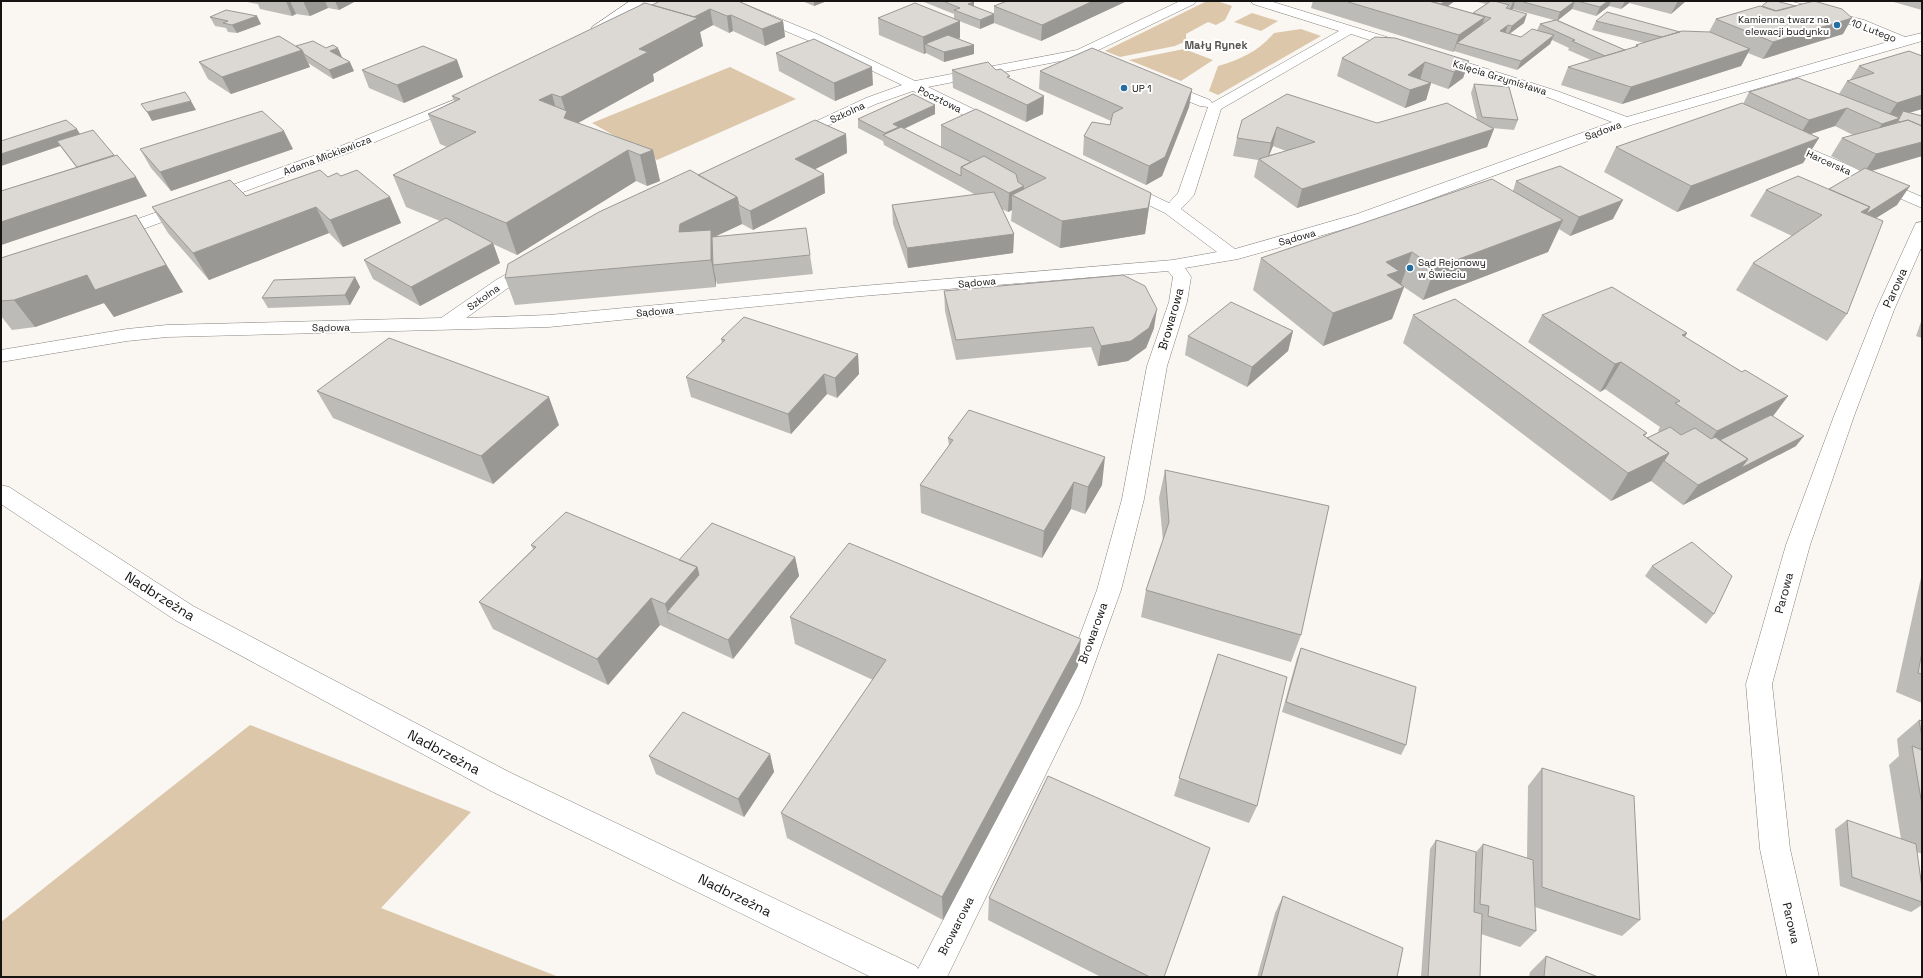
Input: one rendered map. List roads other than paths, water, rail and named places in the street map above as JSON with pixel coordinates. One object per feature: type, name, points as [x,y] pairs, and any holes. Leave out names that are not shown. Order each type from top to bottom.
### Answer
[{"type":"street","points":[[586,37],[619,16],[638,1]]},
{"type":"street","name":"Pocztowa","points":[[726,1],[812,37],[1005,131]]},
{"type":"street","name":"Szkolna","points":[[781,143],[870,101],[913,86],[1081,53],[1190,1]]},
{"type":"street","name":"Księcia Grzymisława","points":[[1258,1],[1285,4],[1349,30],[1552,94],[1626,122]]},
{"type":"street","name":"10 Lutego","points":[[1775,1],[1860,23],[1904,41]]},
{"type":"street","points":[[1171,210],[1186,195],[1210,105],[1349,30]]},
{"type":"street","name":"Sądowa","points":[[1,356],[128,335],[167,331],[231,328],[549,321],[862,291],[1174,265],[1232,255],[1363,218],[1626,122],[1922,37]]},
{"type":"street","points":[[1147,80],[1210,105]]},
{"type":"street","name":"Adama Mickiewicza","points":[[98,239],[346,149],[470,97]]},
{"type":"street","points":[[1692,102],[1716,112]]},
{"type":"street","name":"Harcerska","points":[[1766,134],[1922,203]]},
{"type":"street","points":[[1109,181],[1171,210],[1232,255]]},
{"type":"street","name":"Parowa","points":[[1804,977],[1775,849],[1760,684],[1800,538],[1844,416],[1885,310],[1922,227]]},
{"type":"street","name":"Szkolna","points":[[445,324],[502,284],[542,261]]},
{"type":"street","name":"Browarowa","points":[[930,977],[1068,704],[1109,590],[1133,499],[1157,366],[1178,302],[1182,277],[1174,265]]},
{"type":"street","name":"Nadbrzeżna","points":[[1,492],[184,613],[277,663],[501,782],[905,977]]},
{"type":"place","name":"Kamienna twarz na elewacji budynku","points":[[1837,25]]},
{"type":"place","name":"UP 1","points":[[1124,88]]},
{"type":"place","name":"Sąd Rejonowy w Świeciu","points":[[1410,268]]},
{"type":"district","name":"Mały Rynek","points":[[1216,45]]}]
